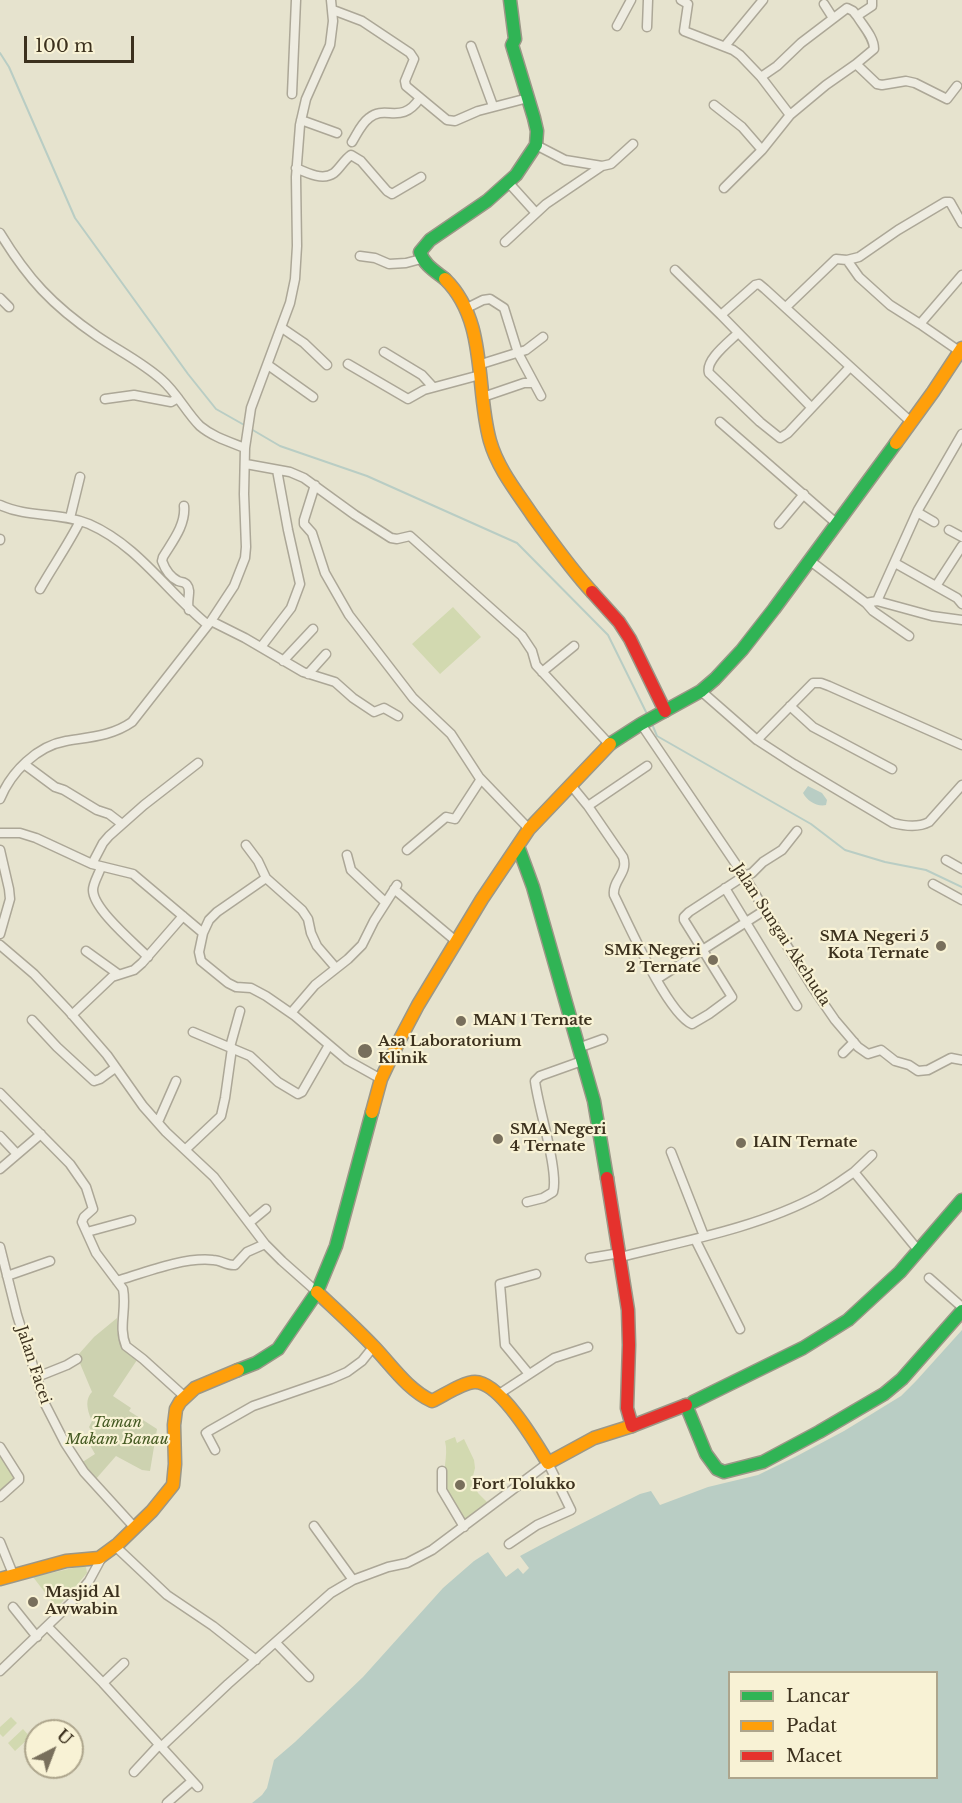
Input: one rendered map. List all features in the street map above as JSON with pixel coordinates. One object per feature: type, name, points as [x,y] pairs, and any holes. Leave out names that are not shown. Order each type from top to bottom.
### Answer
[{"type":"main road","points":[[510,0],[515,39],[512,45],[537,131],[536,144],[516,175],[477,208],[430,240],[420,252],[422,259],[449,282],[457,293],[471,324],[488,434],[502,470],[546,536],[624,629],[643,663],[663,712]]},
{"type":"main road","points":[[0,1579],[68,1561],[102,1557],[135,1528],[168,1493],[175,1474],[173,1430],[178,1406],[185,1397],[202,1385],[258,1364],[271,1356],[317,1292],[336,1246],[381,1079],[418,1005],[482,899],[518,846],[570,784],[609,744],[701,691],[742,650],[961,351]]},
{"type":"main road","points":[[518,846],[533,887],[596,1112],[627,1310],[629,1346],[627,1408],[632,1426]]},
{"type":"main road","points":[[317,1292],[419,1394],[428,1400],[432,1401],[475,1382],[482,1382],[490,1386],[500,1394],[548,1463],[594,1438],[690,1404],[783,1359],[837,1328],[875,1295],[962,1200]]},
{"type":"main road","points":[[690,1404],[700,1440],[712,1467],[719,1472],[724,1472],[752,1466],[802,1441],[884,1394],[902,1379],[962,1309]]},
{"type":"street","points":[[292,94],[296,0]]},
{"type":"street","points":[[0,799],[4,789],[36,753],[50,745],[115,732],[132,722],[209,623],[234,586],[245,558],[244,494],[246,445],[251,408],[290,303],[296,271],[296,168],[301,120],[306,99],[330,45],[333,32],[331,0]]},
{"type":"street","points":[[617,26],[631,0]]},
{"type":"street","points":[[646,27],[648,0]]},
{"type":"street","points":[[681,0],[688,4],[683,31],[725,46],[740,55],[790,115]]},
{"type":"street","points":[[725,46],[763,0]]},
{"type":"street","points":[[857,16],[872,6],[872,0]]},
{"type":"street","points":[[824,4],[833,18]]},
{"type":"street","points":[[724,189],[762,150],[790,115],[874,49],[874,45],[857,16],[848,8],[801,43],[777,66],[760,77]]},
{"type":"street","points":[[333,10],[362,21],[410,53],[414,59],[405,83],[450,121],[493,106],[528,98]]},
{"type":"street","points":[[471,46],[493,106]]},
{"type":"street","points":[[856,64],[877,84],[906,81],[947,99],[957,86]]},
{"type":"street","points":[[352,142],[361,126],[370,117],[377,114],[406,112],[420,98]]},
{"type":"street","points":[[714,105],[742,127],[762,150]]},
{"type":"street","points":[[301,120],[337,133]]},
{"type":"street","points":[[536,144],[565,160],[602,166]]},
{"type":"street","points":[[505,242],[546,204],[602,166],[611,164],[633,144]]},
{"type":"street","points":[[296,168],[318,176],[330,175],[351,155],[361,161],[392,194],[421,177]]},
{"type":"street","points":[[508,182],[536,213]]},
{"type":"street","points":[[786,307],[836,259],[847,260],[859,257],[898,230],[948,201],[962,223]]},
{"type":"street","points":[[0,233],[30,278],[66,313],[164,381],[201,427],[223,440],[246,445]]},
{"type":"street","points":[[360,256],[375,258],[389,264],[422,259]]},
{"type":"street","points":[[847,260],[859,277],[890,305],[961,351]]},
{"type":"street","points":[[675,270],[811,407]]},
{"type":"street","points":[[920,324],[962,274]]},
{"type":"street","points":[[721,315],[744,293],[759,284],[911,422]]},
{"type":"street","points":[[0,298],[9,307]]},
{"type":"street","points":[[465,309],[490,299],[504,308],[518,353],[541,396]]},
{"type":"street","points":[[282,328],[311,349],[327,365]]},
{"type":"street","points":[[738,333],[710,361],[708,368],[715,379],[780,438],[788,433],[850,367]]},
{"type":"street","points":[[348,364],[408,399],[424,390],[526,350],[543,337]]},
{"type":"street","points":[[384,352],[422,375],[433,387]]},
{"type":"street","points":[[268,364],[313,397]]},
{"type":"street","points":[[483,397],[524,383],[534,383]]},
{"type":"street","points":[[105,399],[134,395],[171,402],[178,398]]},
{"type":"street","points":[[720,422],[836,523]]},
{"type":"street","points":[[877,601],[917,512],[962,434]]},
{"type":"street","points":[[246,464],[290,472],[315,484],[391,538],[406,536],[412,538],[522,636],[532,651],[536,665],[609,744]]},
{"type":"street","points":[[261,647],[291,608],[300,584],[277,470]]},
{"type":"street","points":[[70,518],[80,477]]},
{"type":"street","points":[[315,484],[304,524],[312,533],[325,573],[340,602],[413,698],[451,734],[470,766],[530,829]]},
{"type":"street","points":[[779,524],[804,494]]},
{"type":"street","points":[[0,505],[15,511],[58,515],[103,530],[124,544],[157,574],[189,610],[209,623],[261,647],[308,674],[335,682],[374,712],[384,708],[398,716]]},
{"type":"street","points":[[184,506],[185,512],[177,534],[162,561],[169,574],[188,586],[190,590],[187,604],[189,610]]},
{"type":"street","points":[[917,512],[934,522]]},
{"type":"street","points":[[40,589],[80,521]]},
{"type":"street","points":[[949,530],[962,537]]},
{"type":"street","points":[[936,586],[962,546]]},
{"type":"street","points":[[809,560],[866,603],[873,612],[909,636]]},
{"type":"street","points":[[895,563],[957,598],[962,604]]},
{"type":"street","points":[[866,603],[877,601],[932,616],[962,620]]},
{"type":"street","points":[[283,661],[313,629]]},
{"type":"street","points":[[542,672],[574,646]]},
{"type":"street","points":[[308,674],[326,654]]},
{"type":"street","points":[[757,740],[813,683],[821,683],[962,745]]},
{"type":"street","points":[[701,691],[757,740],[893,823],[923,825],[929,822],[962,784]]},
{"type":"street","points":[[790,705],[813,727],[892,769]]},
{"type":"street","name":"Jalan Sungai Akehuda","points":[[642,723],[744,876],[819,996],[854,1042]]},
{"type":"street","points":[[148,957],[115,926],[95,898],[97,866],[103,843],[122,824],[198,763]]},
{"type":"street","points":[[24,764],[55,787],[109,814],[122,824]]},
{"type":"street","points":[[588,806],[647,766]]},
{"type":"street","points":[[406,850],[445,817],[455,819],[481,779]]},
{"type":"street","points":[[570,784],[623,857],[624,870],[615,884],[614,895],[657,979],[680,1016],[692,1024],[732,997],[684,917],[724,888],[752,873],[763,862],[782,850],[797,831]]},
{"type":"street","points":[[0,833],[20,833],[97,866],[133,874],[203,933]]},
{"type":"street","points":[[246,845],[258,861],[266,878],[302,910],[308,919],[317,946],[336,968]]},
{"type":"street","points":[[0,850],[10,899],[0,934]]},
{"type":"street","points":[[347,855],[351,870],[386,902]]},
{"type":"street","points":[[946,860],[962,869]]},
{"type":"street","points":[[266,878],[209,920],[203,933],[199,957],[205,966],[228,983],[236,987],[256,990],[291,1013],[347,1060],[381,1079]]},
{"type":"street","points":[[933,884],[962,900]]},
{"type":"street","points":[[291,1013],[315,985],[362,945],[396,887],[457,942]]},
{"type":"street","points":[[724,888],[797,1006]]},
{"type":"street","points":[[657,979],[765,910]]},
{"type":"street","points":[[72,1015],[112,977],[134,970],[183,916]]},
{"type":"street","points":[[0,945],[34,974],[72,1015],[107,1055],[143,1106],[166,1132],[214,1177],[265,1244],[317,1292]]},
{"type":"street","points":[[86,951],[118,974]]},
{"type":"street","points":[[186,1149],[221,1116],[231,1047],[240,1011]]},
{"type":"street","points":[[32,1020],[94,1081],[115,1068]]},
{"type":"street","points":[[193,1032],[250,1056],[278,1082],[298,1094],[302,1092],[329,1045]]},
{"type":"street","points":[[578,1048],[603,1039]]},
{"type":"street","points":[[843,1053],[854,1042],[868,1054],[881,1050],[895,1061],[909,1065],[918,1071],[928,1070],[951,1058],[962,1060]]},
{"type":"street","points":[[528,1202],[552,1192],[554,1186],[535,1081],[540,1076],[582,1061]]},
{"type":"street","points":[[158,1122],[176,1081]]},
{"type":"street","points":[[0,1093],[70,1164],[86,1187],[93,1209],[83,1219],[96,1253],[117,1281],[124,1295],[122,1325],[126,1346],[185,1397]]},
{"type":"street","points":[[0,1169],[41,1134]]},
{"type":"street","points":[[0,1137],[17,1154]]},
{"type":"street","points":[[671,1152],[700,1237],[740,1329]]},
{"type":"street","points":[[590,1258],[620,1255],[744,1225],[820,1194],[854,1172],[872,1155]]},
{"type":"street","points":[[854,1172],[918,1250]]},
{"type":"street","points":[[249,1223],[266,1209]]},
{"type":"street","points":[[87,1232],[131,1220]]},
{"type":"street","points":[[117,1281],[188,1261],[216,1260],[235,1265],[247,1252],[265,1244]]},
{"type":"street","name":"Jalan Facei","points":[[0,1247],[20,1325],[45,1404],[64,1443],[84,1472],[135,1528]]},
{"type":"street","points":[[8,1276],[50,1261]]},
{"type":"street","points":[[529,1374],[505,1345],[500,1284],[536,1274]]},
{"type":"street","points":[[929,1278],[962,1309]]},
{"type":"street","points":[[214,1450],[202,1435],[253,1406],[347,1372],[362,1361],[374,1347]]},
{"type":"street","points":[[500,1394],[554,1358],[588,1347]]},
{"type":"street","points":[[37,1377],[77,1359]]},
{"type":"street","points":[[0,1447],[19,1477],[19,1480],[0,1497]]},
{"type":"street","points":[[134,1772],[316,1605],[344,1584],[412,1560],[443,1543],[496,1500],[548,1463],[571,1510],[537,1525],[509,1544]]},
{"type":"street","points":[[442,1471],[442,1490],[464,1527]]},
{"type":"street","points":[[314,1526],[353,1580]]},
{"type":"street","points":[[0,1542],[13,1574]]},
{"type":"street","points":[[116,1546],[167,1595],[213,1626],[256,1660]]},
{"type":"street","points":[[0,1671],[71,1603],[89,1581],[102,1557]]},
{"type":"street","points":[[13,1607],[37,1637]]},
{"type":"street","points":[[48,1627],[103,1683],[195,1784],[167,1803]]},
{"type":"street","points":[[276,1643],[309,1677]]},
{"type":"street","points":[[103,1683],[124,1663]]},
{"type":"green space","points":[[453,607],[481,637],[440,674],[412,644]]},
{"type":"green space","name":"Taman Makam Banau","points":[[117,1318],[120,1343],[137,1360],[113,1396],[131,1408],[129,1411],[157,1429],[150,1471],[142,1470],[116,1456],[95,1480],[81,1463],[95,1454],[87,1440],[94,1436],[89,1427],[92,1421],[88,1406],[88,1399],[92,1392],[78,1355],[94,1337]]},
{"type":"green space","points":[[455,1437],[457,1443],[464,1439],[474,1460],[472,1480],[478,1493],[488,1503],[464,1524],[449,1498],[444,1483],[445,1441]]},
{"type":"green space","points":[[0,1449],[17,1477],[0,1492]]},
{"type":"green space","points":[[86,1567],[87,1573],[57,1608],[33,1577]]},
{"type":"green space","points":[[11,1717],[17,1723],[3,1737],[0,1734],[0,1727]]},
{"type":"green space","points":[[24,1730],[24,1743],[15,1751],[8,1743]]},
{"type":"shaded area","points":[[808,786],[822,793],[827,800],[826,805],[816,804],[807,799],[803,793]]},
{"type":"shaded area","points":[[962,1330],[962,1803],[252,1803],[267,1788],[274,1760],[363,1677],[443,1588],[488,1552],[506,1577],[518,1568],[523,1574],[529,1568],[520,1556],[640,1494],[651,1491],[660,1505],[708,1487],[758,1475],[844,1431],[901,1396]]},
{"type":"waterway","points":[[0,53],[9,67],[75,218],[216,409],[246,426]]},
{"type":"waterway","points":[[251,429],[280,446],[367,476],[517,543],[608,635],[647,714]]},
{"type":"waterway","points":[[652,724],[657,736],[811,824],[845,850],[885,862],[926,870],[962,887]]},
{"type":"traffic: fast","points":[[445,279],[427,264],[420,252],[430,240],[487,201],[516,175],[536,145],[537,131],[534,118],[512,45],[515,39],[510,0]]},
{"type":"traffic: fast","points":[[610,744],[701,691],[715,679],[742,650],[774,609],[896,443]]},
{"type":"traffic: fast","points":[[518,846],[533,887],[594,1101],[607,1178]]},
{"type":"traffic: fast","points":[[238,1370],[256,1363],[278,1349],[317,1292],[336,1246],[372,1112]]},
{"type":"traffic: fast","points":[[693,1402],[803,1348],[848,1320],[900,1272],[962,1200]]},
{"type":"traffic: fast","points":[[686,1405],[706,1454],[717,1469],[724,1472],[763,1462],[884,1394],[902,1379],[962,1311]]},
{"type":"traffic: slow","points":[[445,279],[459,296],[474,335],[486,421],[493,451],[533,516],[592,592]]},
{"type":"traffic: slow","points":[[896,443],[962,348]]},
{"type":"traffic: slow","points":[[372,1112],[381,1079],[399,1041],[482,899],[529,829],[610,744]]},
{"type":"traffic: slow","points":[[317,1292],[415,1391],[423,1396],[432,1401],[459,1387],[475,1382],[495,1392],[516,1415],[548,1463],[594,1438],[632,1426]]},
{"type":"traffic: slow","points":[[0,1579],[66,1561],[99,1558],[118,1544],[152,1511],[173,1485],[174,1425],[176,1409],[180,1402],[195,1388],[238,1370]]},
{"type":"traffic: jam","points":[[592,592],[619,622],[630,639],[665,711]]},
{"type":"traffic: jam","points":[[607,1178],[628,1310],[627,1408],[632,1426],[686,1405]]},
{"type":"place","name":"SMA Negeri 5 Kota Ternate","points":[[941,946]]},
{"type":"place","name":"SMK Negeri 2 Ternate","points":[[713,960]]},
{"type":"place","name":"MAN 1 Ternate","points":[[461,1021]]},
{"type":"place","name":"Asa Laboratorium Klinik","points":[[365,1051]]},
{"type":"place","name":"SMA Negeri 4 Ternate","points":[[498,1139]]},
{"type":"place","name":"IAIN Ternate","points":[[741,1143]]},
{"type":"place","name":"Fort Tolukko","points":[[460,1485]]},
{"type":"place","name":"Masjid Al Awwabin","points":[[33,1602]]}]
